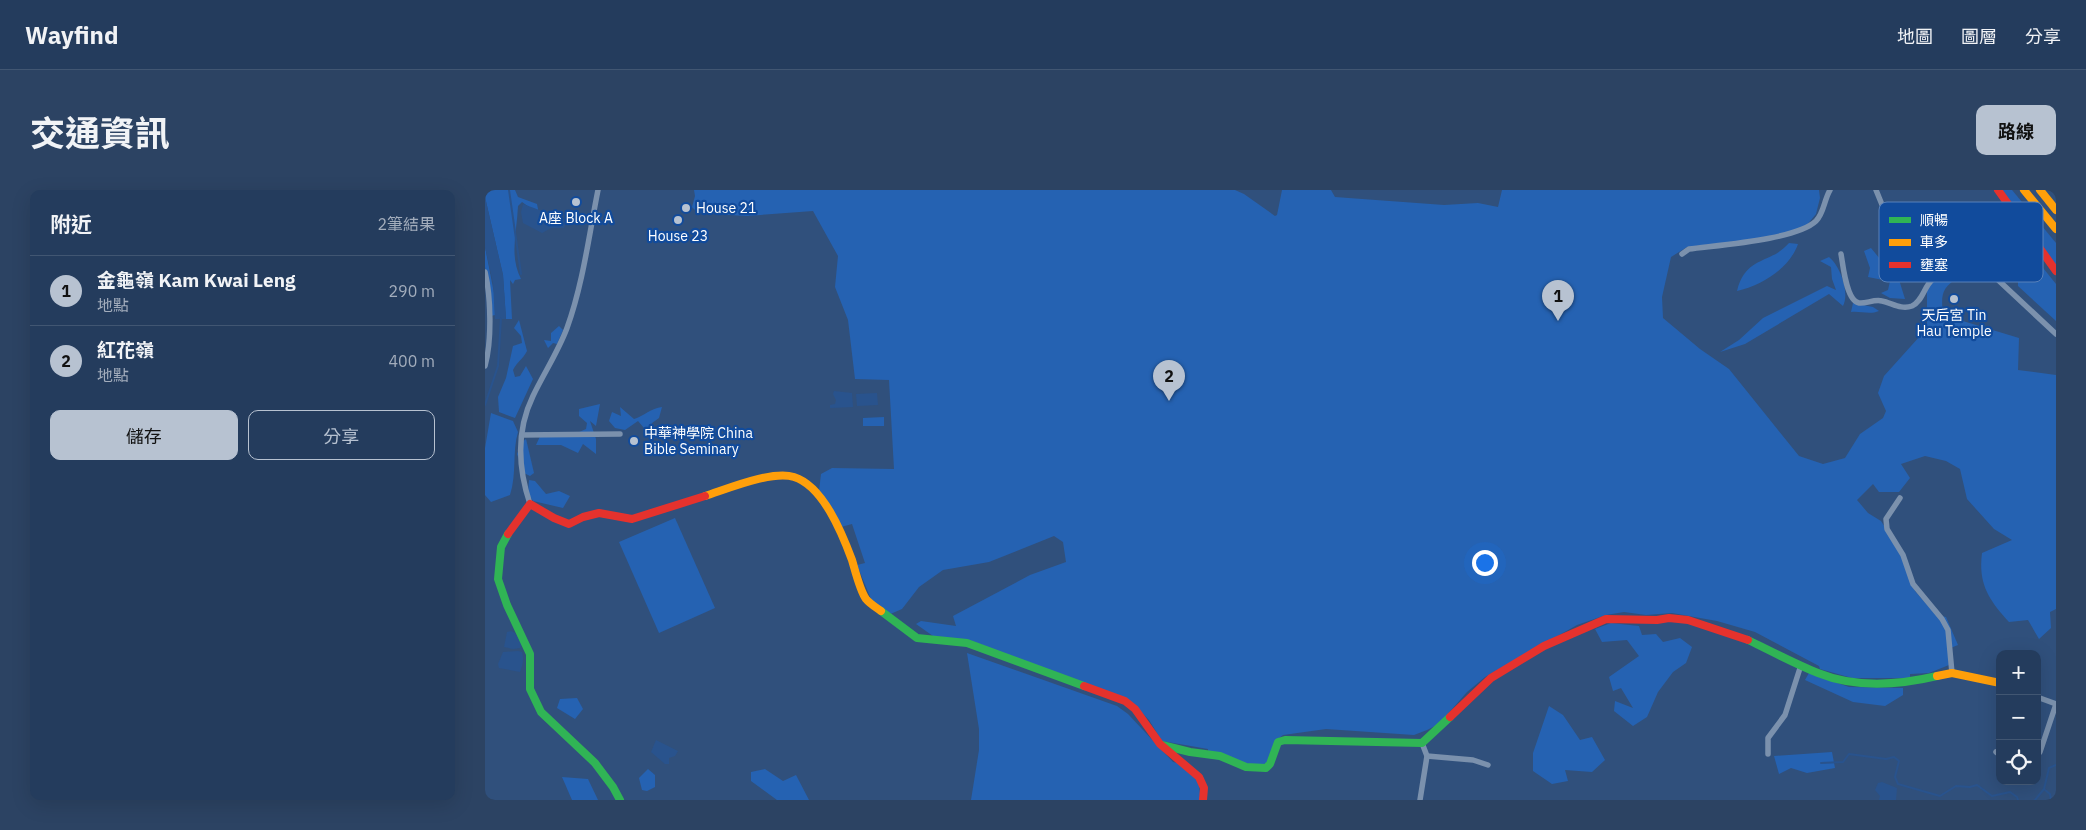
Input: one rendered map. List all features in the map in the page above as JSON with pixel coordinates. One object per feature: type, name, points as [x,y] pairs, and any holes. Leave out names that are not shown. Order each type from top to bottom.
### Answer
[{"type":"main road","points":[[1998,190],[2007,202]]},
{"type":"main road","points":[[2024,190],[2034,202]]},
{"type":"main road","points":[[2040,190],[2056,210]]},
{"type":"main road","points":[[2043,213],[2056,229]]},
{"type":"main road","points":[[2043,253],[2056,271]]},
{"type":"main road","points":[[620,800],[613,785],[602,772],[541,712],[530,688],[530,654],[507,605],[498,579],[501,547],[530,504],[554,518],[569,524],[583,517],[599,513],[632,519],[757,479],[784,476],[794,477],[809,485],[816,492],[841,531],[866,599],[907,632],[917,638],[926,640],[967,643],[1116,696],[1135,709],[1160,744],[1199,777],[1204,788],[1203,800]]},
{"type":"main road","points":[[1160,744],[1191,752],[1220,756],[1246,767],[1266,768],[1270,764],[1278,742],[1285,740],[1423,743],[1491,678],[1544,646],[1606,619],[1657,620],[1669,618],[1688,620],[1743,638],[1820,674],[1851,681],[1893,684],[1921,681],[1952,673],[1996,682]]},
{"type":"street","points":[[530,504],[521,473],[520,448],[525,416],[567,328],[578,290],[598,190]]},
{"type":"street","points":[[1682,254],[1689,249],[1782,235],[1809,227],[1818,219],[1830,190]]},
{"type":"street","points":[[1876,190],[1881,202]]},
{"type":"street","points":[[1841,254],[1849,295],[1859,303],[1880,300],[1899,308],[1911,306],[1919,301],[1930,282]]},
{"type":"street","points":[[485,272],[488,282],[489,321],[485,366]]},
{"type":"street","points":[[2000,282],[2056,334]]},
{"type":"street","points":[[522,436],[620,434]]},
{"type":"street","points":[[1900,498],[1886,518],[1887,529],[1903,555],[1913,584],[1942,619],[1948,630],[1952,673]]},
{"type":"street","points":[[1768,754],[1768,738],[1785,715],[1801,665]]},
{"type":"street","points":[[2041,699],[2056,704],[2041,752]]},
{"type":"street","points":[[1421,800],[1427,756],[1423,743]]},
{"type":"street","points":[[1427,756],[1473,760],[1488,765]]},
{"type":"shaded area","points":[[485,190],[515,190],[518,197],[537,204],[539,214],[522,202],[518,206],[515,262],[521,279],[515,280],[513,284],[510,280],[512,319],[506,319],[503,275]]},
{"type":"shaded area","points":[[694,190],[1235,190],[1244,194],[1275,216],[1277,215],[1282,190],[1331,190],[1335,197],[1444,205],[1478,203],[1498,207],[1502,190],[1819,190],[1820,198],[1816,214],[1806,226],[1775,237],[1687,247],[1671,257],[1662,297],[1663,318],[1700,349],[1729,369],[1799,456],[1823,464],[1845,458],[1860,434],[1883,418],[1886,411],[1878,393],[1884,376],[1920,336],[1927,323],[1927,290],[1932,282],[1952,282],[1943,293],[1943,315],[2019,338],[2018,370],[2056,375],[2056,609],[2050,612],[2051,628],[2039,639],[2028,620],[2009,622],[1996,606],[1984,583],[1981,564],[1982,553],[2012,540],[1994,529],[1967,499],[1960,469],[1946,461],[1925,456],[1901,464],[1910,478],[1899,492],[1879,492],[1873,484],[1857,500],[1868,513],[1881,521],[1900,551],[1915,591],[1936,615],[1946,617],[1958,645],[1948,649],[1949,665],[1929,673],[1910,674],[1910,678],[1852,678],[1820,669],[1819,666],[1755,632],[1717,621],[1672,613],[1646,615],[1624,612],[1606,615],[1577,625],[1485,677],[1467,692],[1439,724],[1414,735],[1326,729],[1283,735],[1275,741],[1269,762],[1259,766],[1208,758],[1208,749],[1162,741],[1149,720],[1133,704],[969,640],[933,636],[916,624],[921,621],[956,626],[953,616],[1030,575],[1066,562],[1063,542],[1054,536],[989,562],[943,570],[919,587],[902,609],[888,615],[871,599],[857,565],[865,563],[852,524],[841,527],[819,491],[821,474],[832,468],[894,469],[889,380],[855,379],[848,320],[835,287],[838,256],[813,211],[746,216],[698,213],[692,207],[695,196]]},
{"type":"shaded area","points":[[2001,190],[2012,190],[2022,202],[2010,202]]},
{"type":"shaded area","points":[[485,197],[503,275],[506,319],[495,319],[493,283],[485,247]]},
{"type":"shaded area","points":[[523,204],[564,219],[566,224],[564,228],[551,228],[542,233],[523,223],[521,212]]},
{"type":"shaded area","points":[[2043,227],[2056,243],[2056,267],[2043,249]]},
{"type":"shaded area","points":[[1789,243],[1798,244],[1794,253],[1781,268],[1756,285],[1737,291],[1746,271],[1782,250]]},
{"type":"shaded area","points":[[485,247],[494,293],[495,315],[491,316],[485,267]]},
{"type":"shaded area","points":[[1871,248],[1879,258],[1879,279],[1868,277],[1870,268],[1864,251]]},
{"type":"shaded area","points":[[1829,257],[1837,266],[1845,287],[1843,306],[1829,294],[1745,344],[1720,352],[1739,340],[1763,318],[1827,286],[1836,290],[1832,279],[1831,267],[1820,261]]},
{"type":"shaded area","points":[[2043,268],[2056,284],[2056,321],[2018,286],[2018,282],[2043,282]]},
{"type":"shaded area","points":[[1890,282],[1900,282],[1905,299],[1890,298],[1881,293],[1888,290]]},
{"type":"shaded area","points":[[1853,303],[1873,307],[1879,311],[1872,313],[1851,312]]},
{"type":"shaded area","points":[[519,320],[527,351],[513,370],[515,377],[520,376],[526,366],[533,379],[515,418],[499,412],[498,397],[506,378],[513,346],[522,343],[521,336],[514,328]]},
{"type":"shaded area","points":[[559,326],[563,330],[557,344],[553,343],[548,348],[544,340],[551,341],[551,333]]},
{"type":"shaded area","points":[[834,391],[852,393],[853,407],[830,408],[830,405],[835,404],[836,400],[833,394]]},
{"type":"shaded area","points":[[877,393],[878,405],[857,406],[856,394]]},
{"type":"shaded area","points":[[600,404],[596,426],[590,421],[596,439],[596,454],[583,444],[578,453],[561,445],[536,445],[542,432],[568,437],[586,429],[587,423],[579,416],[579,409]]},
{"type":"shaded area","points":[[620,407],[634,419],[662,407],[659,418],[652,423],[649,434],[638,421],[625,430],[615,428],[609,421],[612,412],[621,416]]},
{"type":"shaded area","points":[[491,413],[513,421],[518,432],[510,495],[491,502],[485,495],[485,448]]},
{"type":"shaded area","points":[[884,417],[884,426],[863,426],[863,418]]},
{"type":"shaded area","points":[[526,439],[534,473],[530,476],[524,473],[517,454],[522,442]]},
{"type":"shaded area","points":[[529,480],[535,481],[546,494],[559,491],[570,496],[563,508],[533,501],[528,493]]},
{"type":"shaded area","points":[[675,518],[715,608],[659,633],[619,542]]},
{"type":"shaded area","points":[[1611,623],[1639,626],[1642,635],[1656,634],[1663,642],[1680,638],[1692,647],[1686,663],[1673,672],[1658,692],[1647,717],[1633,726],[1614,711],[1615,701],[1633,708],[1621,688],[1613,691],[1609,677],[1639,656],[1627,640],[1602,642],[1595,629]]},
{"type":"shaded area","points":[[507,632],[515,633],[522,644],[520,648],[504,647]]},
{"type":"shaded area","points":[[503,652],[522,652],[523,657],[520,672],[499,668],[498,664]]},
{"type":"shaded area","points":[[967,653],[1117,706],[1128,714],[1173,762],[1191,766],[1204,779],[1199,785],[1201,800],[971,800],[979,750],[979,729]]},
{"type":"shaded area","points":[[1809,673],[1849,687],[1903,688],[1903,695],[1885,706],[1853,702],[1805,680]]},
{"type":"shaded area","points":[[577,698],[583,709],[575,719],[557,708],[560,699]]},
{"type":"shaded area","points":[[1549,706],[1563,715],[1580,740],[1592,737],[1605,760],[1592,772],[1565,770],[1568,781],[1552,784],[1533,771],[1533,753]]},
{"type":"shaded area","points":[[656,740],[678,751],[675,756],[669,758],[669,764],[665,764],[651,752]]},
{"type":"shaded area","points":[[1832,752],[1835,768],[1807,773],[1791,768],[1779,774],[1774,756]]},
{"type":"shaded area","points":[[648,769],[655,775],[655,787],[647,791],[642,790],[639,778]]},
{"type":"shaded area","points":[[765,769],[783,781],[796,775],[809,800],[777,800],[751,781],[751,772]]},
{"type":"shaded area","points":[[562,777],[588,779],[598,800],[572,800]]},
{"type":"shaded area","points":[[1882,782],[1897,788],[1896,800],[1879,800],[1880,796],[1875,790],[1878,783]]},
{"type":"waterway","points":[[509,190],[521,274]]},
{"type":"waterway","points":[[485,405],[498,366],[501,318]]},
{"type":"waterway","points":[[1821,763],[1843,762],[1849,754],[1886,759],[1894,757],[1899,761],[1895,777],[1898,784],[1940,796],[1956,786],[1970,787],[1977,785],[1992,796],[2010,792],[2018,800]]},
{"type":"waterway","points":[[2035,800],[2044,789],[2049,768],[2056,765]]},
{"type":"waterway","points":[[2045,790],[2050,794],[2051,800]]},
{"type":"traffic: fast","points":[[508,534],[501,547],[498,579],[507,605],[530,654],[530,689],[541,712],[595,763],[620,800]]},
{"type":"traffic: fast","points":[[881,611],[917,638],[967,643],[1084,686]]},
{"type":"traffic: fast","points":[[1748,640],[1792,662],[1832,678],[1847,681],[1877,684],[1937,676]]},
{"type":"traffic: fast","points":[[1162,745],[1190,752],[1220,756],[1246,767],[1266,768],[1270,764],[1278,742],[1285,740],[1422,743],[1450,717]]},
{"type":"traffic: slow","points":[[2024,190],[2034,202]]},
{"type":"traffic: slow","points":[[2040,190],[2056,210]]},
{"type":"traffic: slow","points":[[2043,213],[2056,229]]},
{"type":"traffic: slow","points":[[705,496],[749,481],[774,476],[794,477],[804,482],[814,490],[830,512],[848,549],[866,599],[881,611]]},
{"type":"traffic: slow","points":[[1937,676],[1952,673],[1996,682]]},
{"type":"traffic: jam","points":[[1998,190],[2007,202]]},
{"type":"traffic: jam","points":[[2043,253],[2056,271]]},
{"type":"traffic: jam","points":[[508,534],[530,504],[554,518],[569,524],[583,517],[599,513],[632,519],[705,496]]},
{"type":"traffic: jam","points":[[1450,717],[1491,678],[1544,646],[1606,619],[1657,620],[1669,618],[1688,620],[1748,640]]},
{"type":"traffic: jam","points":[[1084,686],[1125,701],[1135,709],[1160,744],[1199,777],[1204,788],[1203,800]]},
{"type":"place","name":"A座 Block A","points":[[576,202]]},
{"type":"place","name":"House 21","points":[[686,208]]},
{"type":"place","name":"House 23","points":[[678,220]]},
{"type":"place","name":"天后宮 Tin Hau Temple","points":[[1954,299]]},
{"type":"place","name":"金龜嶺 Kam Kwai Leng","points":[[1558,321]]},
{"type":"place","name":"紅花嶺","points":[[1169,401]]},
{"type":"place","name":"中華神學院 China Bible Seminary","points":[[634,441]]}]
